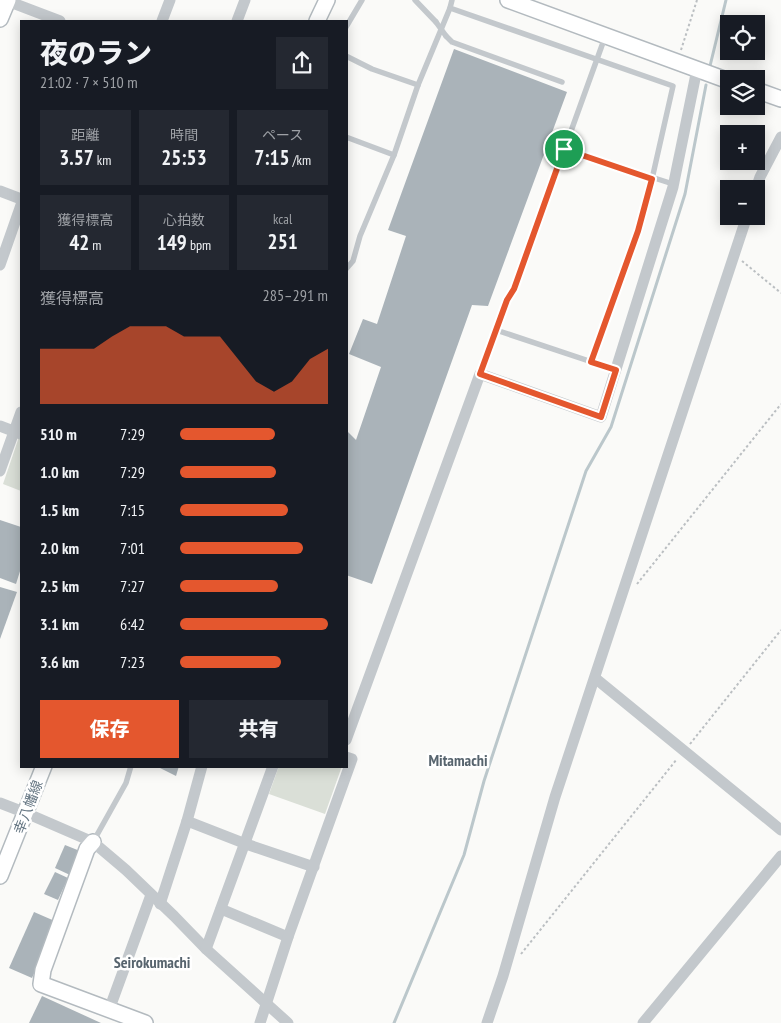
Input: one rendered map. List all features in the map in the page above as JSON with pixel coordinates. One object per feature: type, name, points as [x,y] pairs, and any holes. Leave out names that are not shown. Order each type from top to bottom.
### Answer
[{"type":"street","points":[[162,20],[170,0]]},
{"type":"street","points":[[237,20],[245,0]]},
{"type":"street","points":[[317,20],[326,0]]},
{"type":"street","points":[[508,0],[720,78]]},
{"type":"street","points":[[0,19],[7,1],[57,20]]},
{"type":"street","points":[[348,735],[480,374],[601,417],[673,184],[697,70]]},
{"type":"street","points":[[765,93],[781,99]]},
{"type":"street","points":[[759,180],[781,137]]},
{"type":"street","points":[[0,191],[20,199]]},
{"type":"street","points":[[0,265],[20,208]]},
{"type":"street","points":[[487,1023],[503,976],[555,797],[744,225]]},
{"type":"street","points":[[0,472],[18,432],[20,419]]},
{"type":"street","points":[[0,426],[18,432]]},
{"type":"street","points":[[595,678],[781,830]]},
{"type":"street","points":[[260,1023],[288,937],[352,759],[348,758]]},
{"type":"street","name":"幸八幡線","points":[[0,876],[43,768]]},
{"type":"street","points":[[160,904],[187,821],[201,768]]},
{"type":"street","points":[[206,949],[273,768]]},
{"type":"street","points":[[0,803],[92,842],[126,870],[206,949],[288,1023]]},
{"type":"street","points":[[187,821],[246,844],[314,867]]},
{"type":"street","points":[[92,842],[87,849],[44,970],[41,984],[145,1023]]},
{"type":"street","points":[[643,1023],[781,856]]},
{"type":"street","points":[[109,1010],[151,895]]},
{"type":"street","points":[[221,909],[288,937]]},
{"type":"lane","points":[[348,24],[362,0]]},
{"type":"lane","points":[[415,0],[452,42],[562,82]]},
{"type":"lane","points":[[348,266],[394,155],[418,84],[452,0]]},
{"type":"lane","points":[[450,8],[596,61],[673,86],[638,231],[591,362]]},
{"type":"lane","points":[[480,374],[507,300],[514,289],[605,36]]},
{"type":"lane","points":[[348,57],[372,69],[418,84]]},
{"type":"lane","points":[[348,138],[394,155]]},
{"type":"lane","points":[[564,149],[652,179],[673,184]]},
{"type":"lane","points":[[496,330],[616,370]]},
{"type":"lane","points":[[92,842],[126,783],[130,768]]},
{"type":"path","points":[[677,63],[697,0]]},
{"type":"path","points":[[735,254],[781,293]]},
{"type":"path","points":[[636,584],[781,404]]},
{"type":"path","points":[[516,961],[781,630]]},
{"type":"shaded area","points":[[19,437],[20,491],[3,484]]},
{"type":"shaded area","points":[[278,768],[341,768],[325,814],[269,794]]},
{"type":"building","points":[[454,49],[567,92],[488,306],[472,305],[372,584],[348,576],[348,432],[356,440],[381,367],[349,354],[363,319],[377,324],[406,236],[388,230]]},
{"type":"building","points":[[0,520],[20,527],[20,571],[16,584],[0,578]]},
{"type":"building","points":[[0,587],[17,592],[0,639]]},
{"type":"building","points":[[160,768],[178,768],[176,776]]},
{"type":"building","points":[[65,845],[80,851],[70,875],[55,868]]},
{"type":"building","points":[[55,872],[68,878],[58,900],[44,894]]},
{"type":"building","points":[[34,912],[57,922],[32,978],[9,968]]},
{"type":"building","points":[[42,996],[101,1023],[29,1023]]},
{"type":"waterway","points":[[710,66],[726,0]]},
{"type":"waterway","points":[[394,1023],[464,855],[484,781],[586,471],[611,427],[685,194],[706,85]]},
{"type":"district","name":"Mitamachi","points":[[458,760]]},
{"type":"district","name":"Seirokumachi","points":[[152,962]]},
{"type":"route","points":[[564,149],[652,179],[638,231],[591,362],[616,370],[601,417],[480,374],[507,300],[514,289],[564,149]]}]
